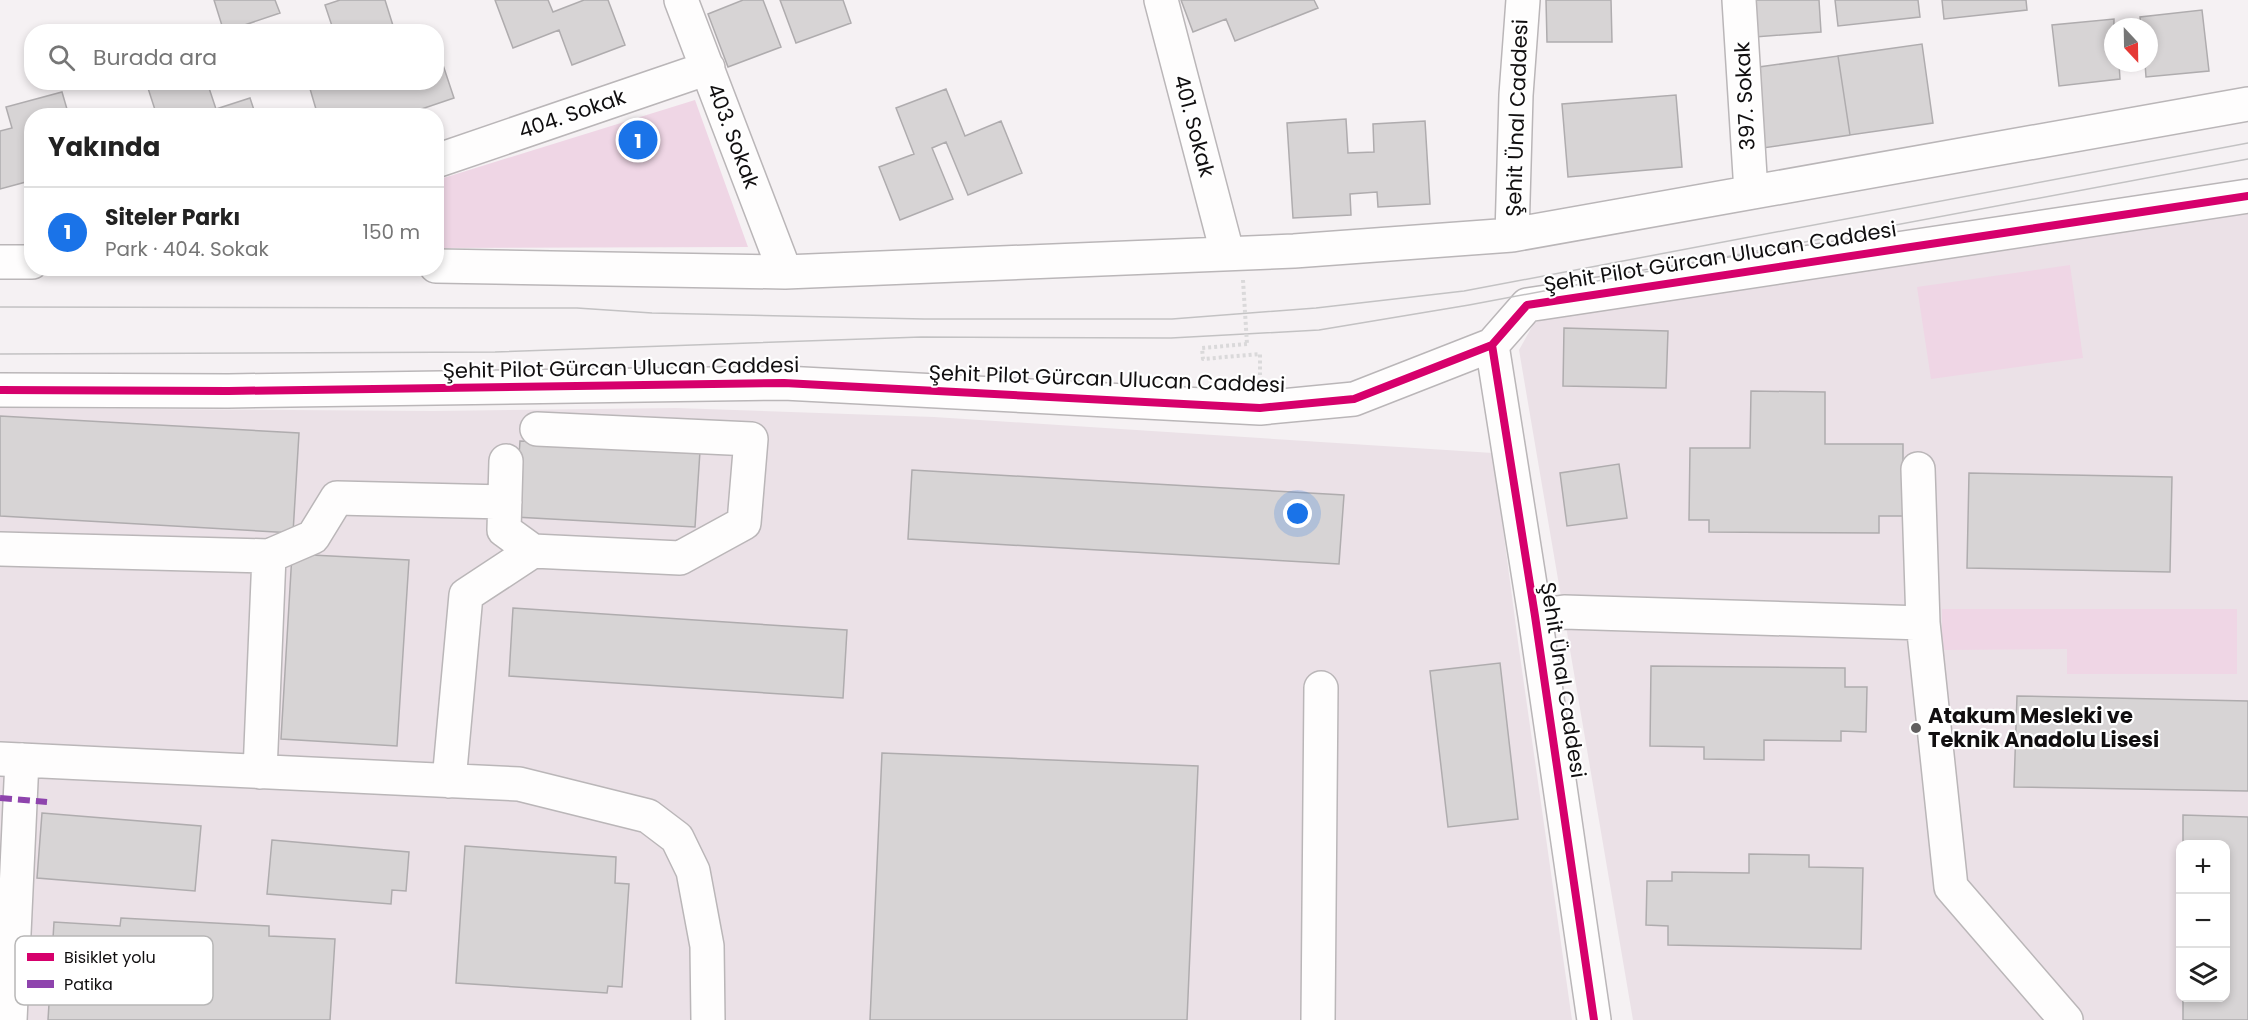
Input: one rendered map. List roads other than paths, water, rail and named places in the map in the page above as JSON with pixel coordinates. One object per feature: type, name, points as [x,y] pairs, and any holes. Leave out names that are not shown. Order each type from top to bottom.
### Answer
[{"type":"street","name":"403. Sokak","points":[[681,0],[785,272]]},
{"type":"street","name":"401. Sokak","points":[[1161,0],[1235,266]]},
{"type":"street","name":"Şehit Ünal Caddesi","points":[[1512,235],[1516,95],[1523,0]]},
{"type":"street","name":"397. Sokak","points":[[1739,0],[1751,192]]},
{"type":"street","name":"404. Sokak","points":[[444,157],[708,68]]},
{"type":"street","points":[[444,266],[785,272],[1235,266],[1294,251],[1512,235],[2248,104]]},
{"type":"street","name":"Şehit Pilot Gürcan Ulucan Caddesi","points":[[0,390],[228,391],[784,383],[1260,408],[1354,399],[1491,345],[1527,305],[2248,196]]},
{"type":"street","points":[[0,262],[24,262]]},
{"type":"street","name":"Şehit Ünal Caddesi","points":[[1491,345],[1535,616],[1594,1020]]},
{"type":"street","points":[[506,461],[504,530],[533,551],[680,558],[744,524],[751,439],[537,429]]},
{"type":"street","points":[[1918,469],[1923,623],[1951,887],[2066,1020]]},
{"type":"street","points":[[0,549],[269,555],[313,537],[337,498],[505,502]]},
{"type":"street","points":[[449,781],[466,595],[533,551]]},
{"type":"street","points":[[260,772],[269,555]]},
{"type":"street","points":[[1535,616],[1564,612],[1923,623]]},
{"type":"street","points":[[1318,1020],[1321,688]]},
{"type":"street","points":[[10,1020],[23,800],[11,760],[519,784],[648,816],[677,838],[693,871],[707,946],[708,1020]]},
{"type":"tram line","points":[[0,307],[577,308],[652,313],[924,319],[1172,319],[1316,308],[1464,291],[2248,143]]},
{"type":"tram line","points":[[0,354],[495,352],[921,337],[1171,338],[1319,330],[1469,305],[2248,159]]},
{"type":"place","name":"Siteler Parkı","points":[[638,140]]},
{"type":"place","name":"Atakum Mesleki ve Teknik Anadolu Lisesi","points":[[1916,728]]}]
